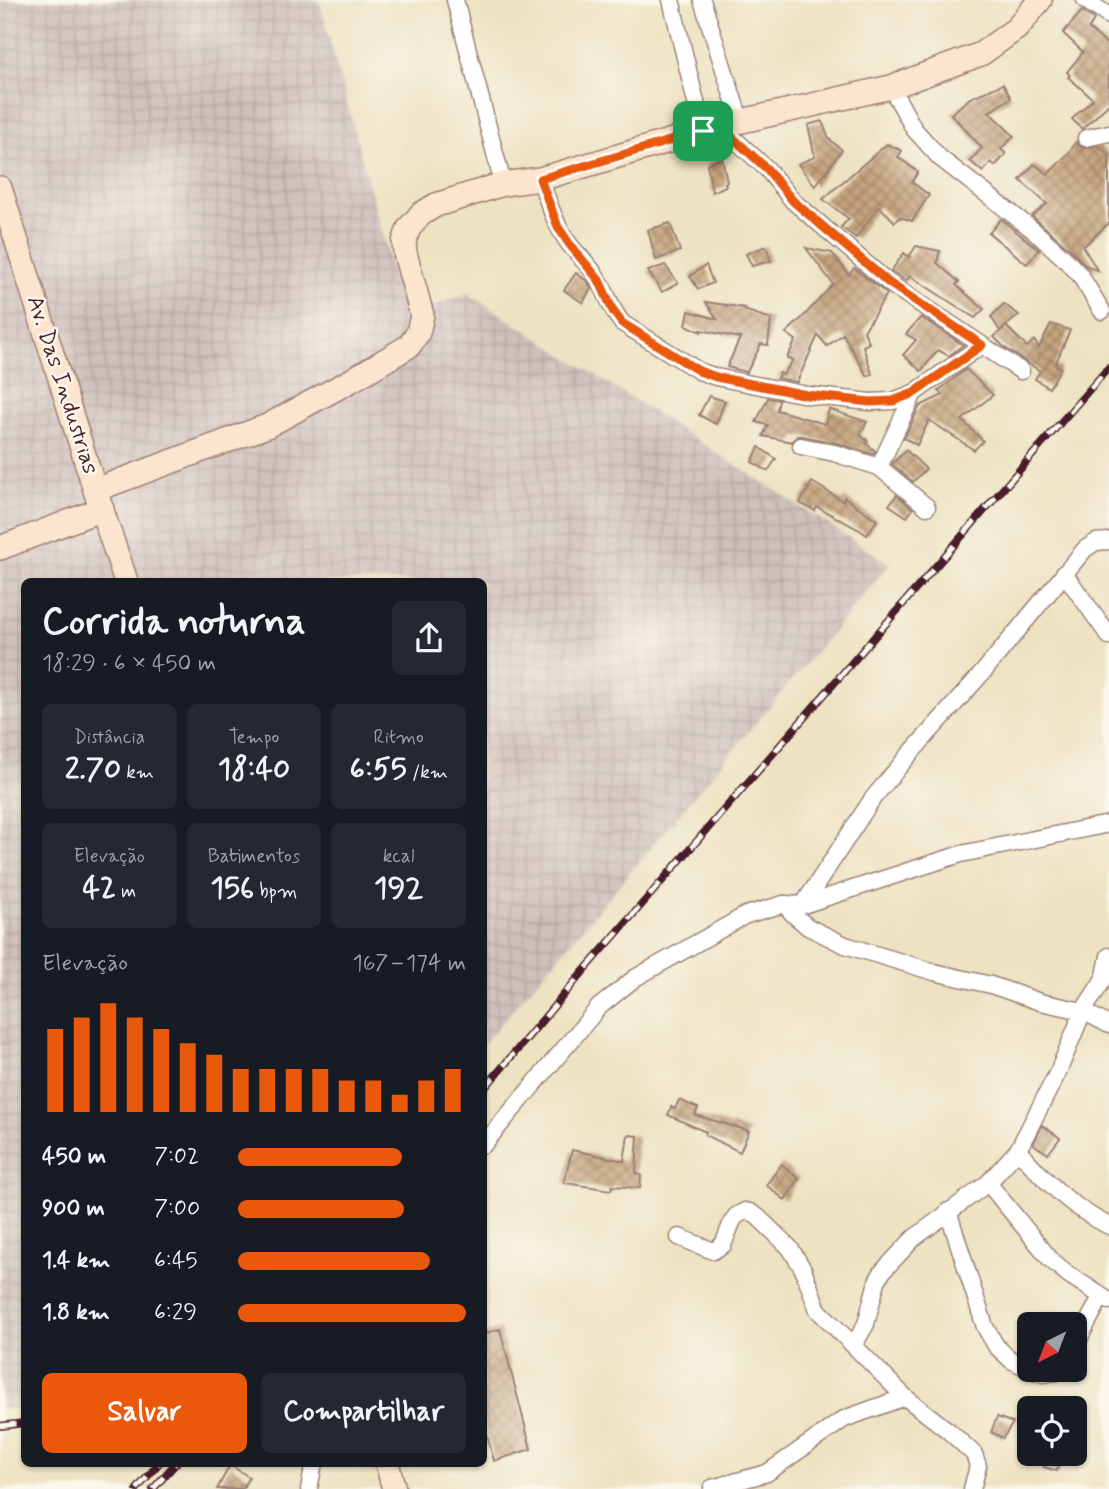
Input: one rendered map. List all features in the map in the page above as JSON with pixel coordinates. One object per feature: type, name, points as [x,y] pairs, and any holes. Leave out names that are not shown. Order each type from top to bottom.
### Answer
[{"type":"street","points":[[455,0],[503,184]]},
{"type":"street","points":[[702,0],[721,126]]},
{"type":"street","points":[[0,548],[98,499],[267,426],[409,346],[418,333],[422,315],[404,242],[409,228],[421,214],[436,205],[503,184],[540,179],[721,126],[891,88],[981,54],[1017,28],[1040,0]]},
{"type":"street","points":[[1085,0],[1109,16]]},
{"type":"street","points":[[673,1],[721,126],[767,169],[793,201],[889,283],[1021,371]]},
{"type":"street","points":[[891,88],[914,129],[940,158],[1033,230],[1064,258],[1080,275],[1101,311]]},
{"type":"street","points":[[1086,138],[1109,133]]},
{"type":"street","points":[[540,179],[558,227],[599,280],[613,311],[622,323],[699,371],[734,382],[807,395],[870,402],[893,401],[914,393],[982,345]]},
{"type":"street","name":"Av. Das Industrias","points":[[0,188],[125,578]]},
{"type":"street","points":[[879,467],[914,393]]},
{"type":"street","points":[[802,446],[879,467],[927,507]]},
{"type":"street","points":[[803,905],[873,798],[909,755],[984,671],[1085,549],[1096,542],[1109,541]]},
{"type":"street","points":[[1065,573],[1109,636]]},
{"type":"street","points":[[487,1140],[599,1007],[635,978],[746,915],[783,904],[803,905],[961,854],[1109,824]]},
{"type":"street","points":[[783,904],[808,927],[845,945],[934,972],[991,985],[1040,1002],[1083,1011],[1109,1025]]},
{"type":"street","points":[[853,1345],[866,1324],[877,1281],[883,1271],[914,1238],[988,1183],[1018,1150],[1059,1070],[1083,1011],[1105,976],[1109,956]]},
{"type":"street","points":[[1018,1150],[1066,1199],[1087,1215],[1109,1226]]},
{"type":"street","points":[[988,1183],[1051,1260],[1105,1299],[1087,1327]]},
{"type":"street","points":[[948,1211],[985,1327],[996,1346],[1017,1363]]},
{"type":"street","points":[[679,1237],[713,1251],[723,1245],[736,1216],[750,1212],[758,1217],[790,1248],[803,1269],[817,1310],[905,1397],[974,1454],[978,1466],[972,1489]]},
{"type":"street","points":[[712,1488],[767,1473],[844,1419],[905,1397]]},
{"type":"street","points":[[309,1489],[313,1467]]},
{"type":"street","points":[[388,1467],[394,1489]]},
{"type":"shaded area","points":[[0,0],[319,0],[405,318],[467,293],[890,564],[487,1039],[487,578],[21,578],[21,1407],[0,1410]]},
{"type":"building","points":[[1082,11],[1094,19],[1089,29],[1109,46],[1109,104],[1082,129],[1072,119],[1093,99],[1068,77],[1070,75],[1067,72],[1083,52],[1063,33]]},
{"type":"building","points":[[1003,84],[1011,98],[989,112],[1014,136],[1001,149],[1006,154],[995,166],[991,162],[983,172],[970,161],[982,148],[951,114],[970,98]]},
{"type":"building","points":[[822,121],[829,139],[842,150],[815,186],[798,164],[815,157],[808,125]]},
{"type":"building","points":[[1076,142],[1083,148],[1099,146],[1109,155],[1109,223],[1083,247],[1098,271],[1085,265],[1032,216],[1047,204],[1020,180],[1034,164],[1048,174]]},
{"type":"building","points":[[887,144],[902,151],[898,157],[918,172],[912,182],[929,195],[912,221],[900,217],[895,222],[879,206],[856,238],[841,227],[849,219],[823,199]]},
{"type":"building","points":[[722,158],[726,186],[712,192],[707,164]]},
{"type":"building","points":[[1001,219],[1039,250],[1027,264],[989,233]]},
{"type":"building","points":[[670,223],[680,251],[656,260],[648,230]]},
{"type":"building","points":[[766,246],[771,261],[752,266],[746,254]]},
{"type":"building","points":[[916,246],[940,251],[937,263],[959,282],[956,285],[984,309],[975,318],[910,276],[906,281],[891,271],[904,253],[909,257]]},
{"type":"building","points":[[806,248],[832,253],[849,275],[854,268],[887,294],[864,331],[869,343],[863,346],[872,374],[867,376],[843,334],[827,346],[818,335],[797,382],[777,378],[780,373],[783,375],[793,360],[787,358],[796,340],[786,333],[833,284]]},
{"type":"building","points":[[665,265],[678,283],[662,292],[648,271]]},
{"type":"building","points":[[706,265],[713,283],[698,289],[690,276]]},
{"type":"building","points":[[576,273],[588,282],[591,288],[583,303],[564,290]]},
{"type":"building","points":[[706,302],[745,308],[744,310],[771,319],[768,345],[761,344],[747,372],[727,367],[740,338],[701,332],[686,325],[689,311],[717,319]]},
{"type":"building","points":[[1004,304],[1019,315],[1000,331],[991,317]]},
{"type":"building","points":[[921,317],[963,345],[949,356],[938,350],[921,371],[903,355],[916,340],[906,334]]},
{"type":"building","points":[[1051,324],[1070,330],[1055,365],[1061,368],[1049,388],[1035,379],[1040,371],[1005,348],[994,337],[1006,326],[1027,347],[1034,340],[1039,348]]},
{"type":"building","points":[[966,369],[993,395],[962,420],[983,441],[974,450],[929,420],[917,445],[904,438],[920,406],[943,395],[938,391]]},
{"type":"building","points":[[709,396],[725,401],[716,424],[699,415]]},
{"type":"building","points":[[768,398],[779,400],[777,410],[825,424],[829,409],[867,422],[860,435],[875,451],[873,454],[803,436],[797,436],[792,442],[763,436],[768,425],[756,422]]},
{"type":"building","points":[[759,447],[776,459],[768,471],[752,462]]},
{"type":"building","points":[[906,450],[926,469],[913,482],[892,464]]},
{"type":"building","points":[[812,482],[843,501],[844,497],[877,520],[867,535],[817,507],[815,511],[800,503]]},
{"type":"building","points":[[897,495],[913,509],[907,517],[889,505]]},
{"type":"building","points":[[679,1100],[698,1108],[695,1115],[749,1131],[740,1152],[705,1135],[706,1132],[668,1115],[671,1107],[675,1109]]},
{"type":"building","points":[[1042,1125],[1060,1138],[1048,1154],[1033,1144]]},
{"type":"building","points":[[628,1135],[638,1136],[636,1173],[641,1175],[640,1188],[612,1186],[611,1190],[564,1183],[572,1150],[624,1161]]},
{"type":"building","points":[[782,1164],[799,1179],[785,1200],[766,1185]]},
{"type":"building","points":[[500,1329],[531,1449],[494,1461],[487,1435],[487,1333]]},
{"type":"building","points":[[997,1417],[1013,1423],[1003,1438],[991,1432]]},
{"type":"building","points":[[1044,1466],[1059,1466],[1057,1471]]},
{"type":"building","points":[[229,1467],[249,1477],[242,1489],[217,1489]]},
{"type":"railway","points":[[487,1085],[1109,367]]},
{"type":"railway","points":[[0,1426],[21,1423]]},
{"type":"railway","points":[[137,1489],[156,1467]]},
{"type":"railway","points":[[153,1489],[172,1467]]},
{"type":"route","points":[[720,126],[767,169],[793,201],[889,283],[982,345],[914,393],[893,401],[870,402],[807,395],[716,377],[699,371],[622,323],[613,311],[599,280],[558,227],[540,179],[703,131],[720,126]]}]
